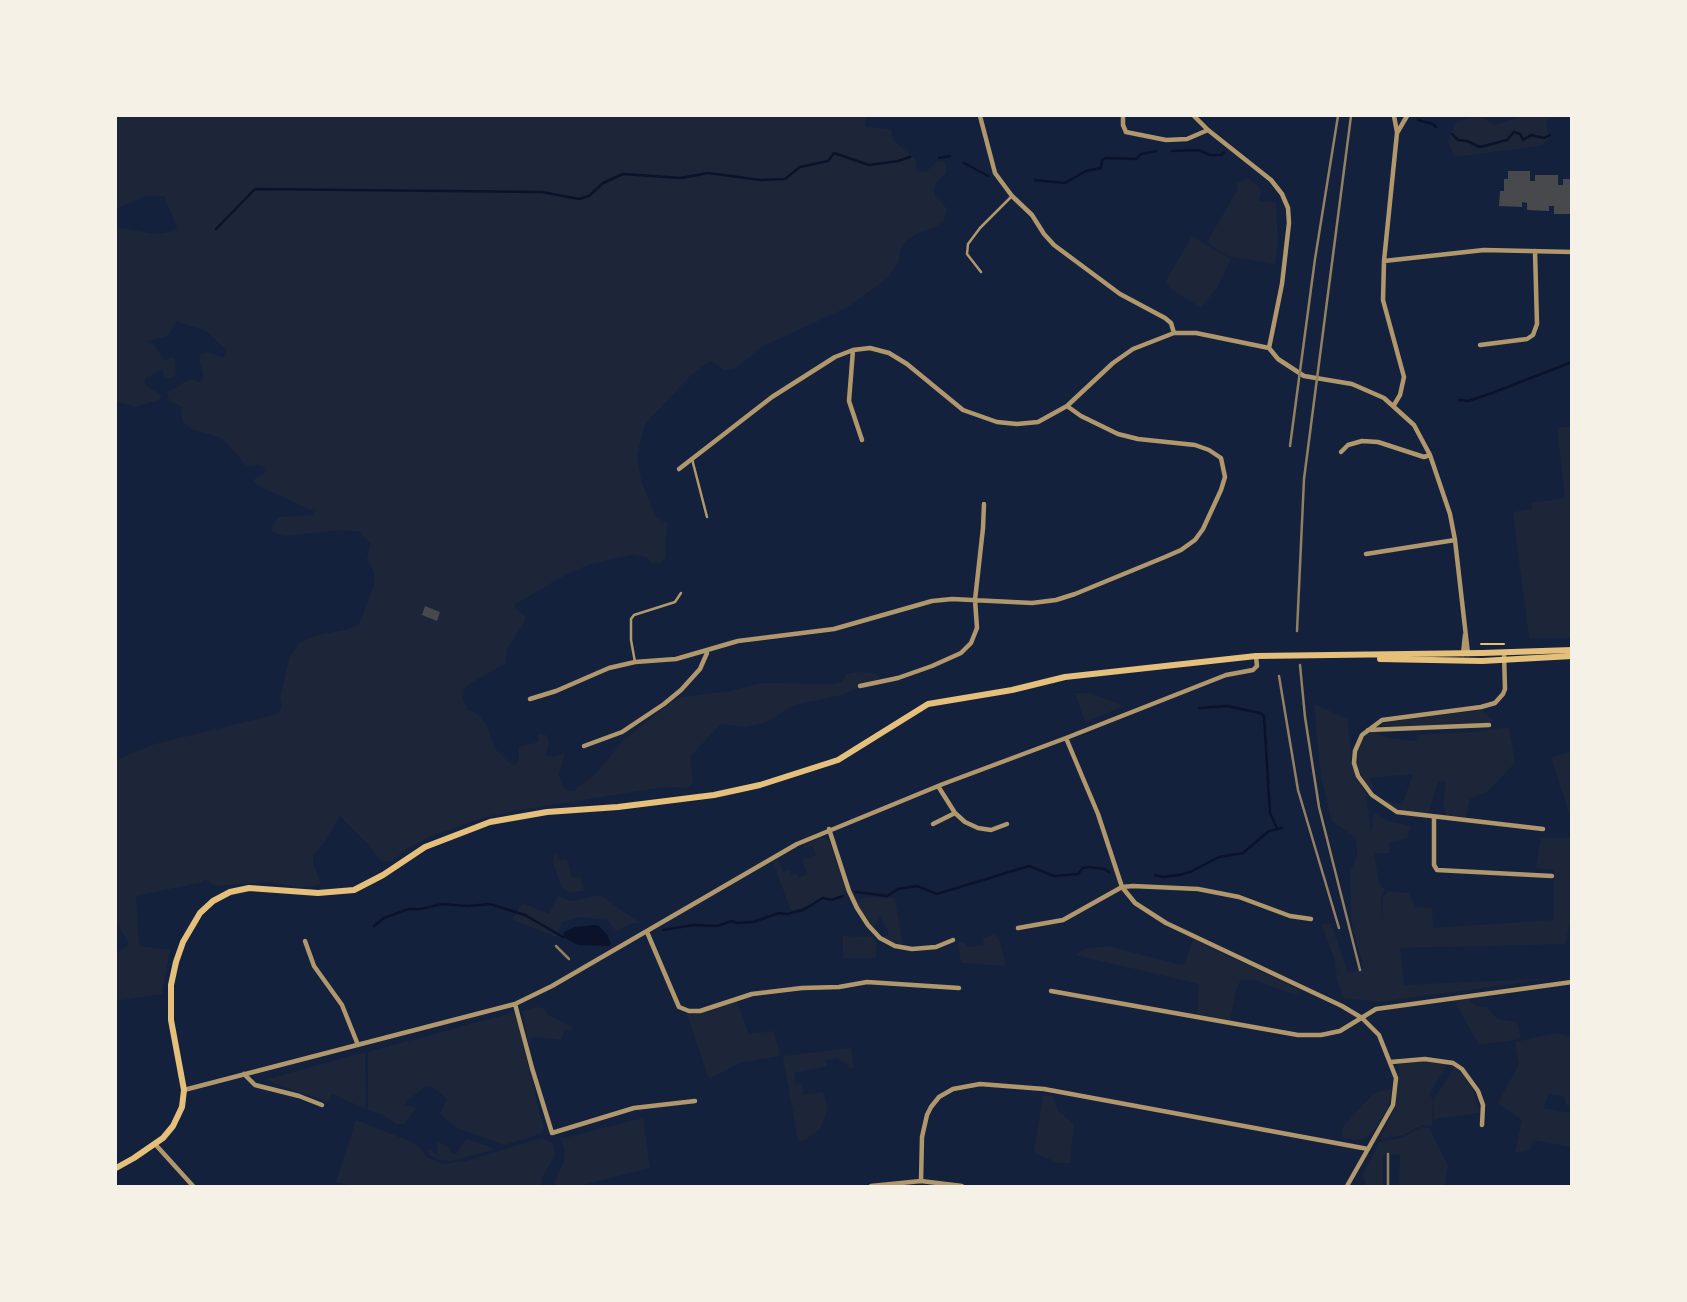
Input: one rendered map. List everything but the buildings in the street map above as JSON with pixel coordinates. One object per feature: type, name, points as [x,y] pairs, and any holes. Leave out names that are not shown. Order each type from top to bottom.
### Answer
[{"type":"main road","points":[[116,1168],[155,1144],[173,1126],[182,1107],[184,1090],[171,1020],[176,962],[183,942],[200,914],[225,893],[249,888],[347,891],[367,884],[425,847],[490,822],[547,812],[697,797],[760,785],[838,760],[916,709],[939,701],[1012,690],[1075,676],[1256,656],[1572,650]]},
{"type":"main road","points":[[1308,655],[1465,662],[1572,656]]},
{"type":"street","points":[[980,116],[995,173],[1054,245],[1120,294],[1165,318],[1171,323],[1174,333]]},
{"type":"street","points":[[1123,116],[1126,132],[1166,140],[1187,139],[1208,130]]},
{"type":"street","points":[[1194,116],[1270,180],[1282,194],[1288,208],[1289,223],[1282,284],[1269,348]]},
{"type":"street","points":[[1394,116],[1397,133],[1384,261],[1383,300],[1404,377],[1400,395],[1394,405]]},
{"type":"street","points":[[1397,133],[1407,116]]},
{"type":"street","points":[[1384,261],[1484,250],[1572,252]]},
{"type":"street","points":[[1480,345],[1527,339],[1533,335],[1538,324],[1535,251]]},
{"type":"street","points":[[679,469],[772,397],[835,357],[853,351],[870,348],[889,353],[907,364],[962,410],[997,422],[1017,424],[1038,422],[1067,406],[1113,363],[1133,349],[1174,333],[1196,333],[1269,348],[1278,359],[1304,376],[1352,384],[1384,398],[1414,425],[1430,455],[1450,514],[1466,627],[1465,662]]},
{"type":"street","points":[[853,351],[849,401],[862,440]]},
{"type":"street","points":[[530,699],[609,668],[635,662],[676,659],[752,638],[834,629],[932,601],[1032,603],[1075,594],[1181,550],[1199,535],[1214,509],[1225,477],[1221,458],[1195,445],[1138,439],[1118,434],[1067,406]]},
{"type":"street","points":[[1341,452],[1348,445],[1362,441],[1378,442],[1424,457],[1430,455]]},
{"type":"street","points":[[860,685],[898,678],[961,653],[975,636],[975,600],[984,503]]},
{"type":"street","points":[[1366,554],[1455,540]]},
{"type":"street","points":[[584,746],[622,732],[664,704],[699,670],[707,652]]},
{"type":"street","points":[[1504,653],[1505,689],[1495,704],[1382,720],[1367,730],[1358,741],[1354,763],[1364,786],[1385,806],[1397,812],[1543,829]]},
{"type":"street","points":[[184,1090],[515,1004],[541,993],[797,844],[938,786],[1226,675],[1253,670],[1256,656]]},
{"type":"street","points":[[1367,730],[1489,725]]},
{"type":"street","points":[[1066,738],[1098,814],[1122,887],[1135,902],[1166,923],[1331,1000],[1362,1018],[1379,1035],[1396,1078],[1393,1105],[1347,1186]]},
{"type":"street","points":[[938,786],[955,813],[965,822],[991,830],[1007,824]]},
{"type":"street","points":[[933,824],[955,813]]},
{"type":"street","points":[[1434,818],[1434,865],[1437,870],[1552,876]]},
{"type":"street","points":[[829,829],[849,891],[867,925],[880,938],[895,946],[912,949],[936,947],[953,940]]},
{"type":"street","points":[[1018,928],[1063,920],[1122,887],[1167,886],[1198,889],[1239,897],[1290,916],[1311,919]]},
{"type":"street","points":[[647,932],[679,1007],[689,1011],[700,1011],[751,994],[867,982],[959,988]]},
{"type":"street","points":[[305,941],[314,965],[348,1018],[358,1045]]},
{"type":"street","points":[[1051,990],[1298,1035],[1321,1035],[1340,1031],[1376,1009],[1572,982]]},
{"type":"street","points":[[515,1004],[552,1133],[634,1108],[695,1101]]},
{"type":"street","points":[[1391,1062],[1425,1059],[1453,1063],[1462,1069],[1478,1091],[1483,1105],[1482,1125]]},
{"type":"street","points":[[243,1074],[255,1085],[322,1105]]},
{"type":"street","points":[[921,1181],[922,1137],[927,1115],[939,1097],[953,1089],[980,1084],[1044,1089],[1368,1149]]},
{"type":"street","points":[[155,1144],[193,1186]]},
{"type":"street","points":[[871,1186],[921,1181],[962,1186]]},
{"type":"lane","points":[[981,272],[967,254],[968,244],[980,228],[1012,197]]},
{"type":"lane","points":[[692,459],[707,517]]},
{"type":"lane","points":[[635,662],[631,619],[634,615],[675,602],[681,593]]},
{"type":"path","points":[[1481,644],[1504,644]]},
{"type":"shaded area","points":[[116,116],[866,116],[865,127],[891,129],[893,140],[916,160],[916,171],[926,172],[937,161],[945,162],[946,173],[934,189],[935,196],[947,209],[944,220],[934,228],[920,232],[906,241],[900,250],[899,261],[888,278],[846,308],[761,347],[736,368],[724,370],[711,361],[692,374],[645,424],[637,455],[641,480],[655,516],[668,524],[666,558],[660,563],[651,563],[646,557],[634,554],[590,564],[514,605],[525,616],[525,621],[507,649],[506,663],[469,684],[464,689],[463,699],[467,709],[478,714],[487,726],[496,750],[512,765],[519,759],[519,747],[539,742],[538,734],[546,735],[549,740],[546,755],[552,757],[565,753],[559,774],[562,786],[568,791],[574,791],[596,773],[623,741],[669,703],[681,697],[730,691],[761,683],[832,684],[842,682],[846,674],[856,672],[875,673],[879,676],[877,680],[842,695],[794,705],[767,722],[746,727],[721,724],[690,757],[693,783],[687,788],[664,787],[483,818],[429,837],[405,850],[392,861],[384,862],[340,816],[313,856],[321,884],[316,886],[297,887],[270,882],[215,886],[202,880],[203,882],[136,896],[139,946],[170,950],[162,994],[116,1001],[116,953],[129,944],[116,921],[116,760],[155,744],[278,714],[282,706],[280,698],[290,656],[299,643],[314,636],[349,629],[359,624],[374,585],[374,572],[367,559],[371,543],[361,534],[363,532],[341,530],[284,536],[272,531],[278,517],[314,515],[315,512],[257,485],[253,480],[265,472],[264,467],[247,466],[222,438],[191,429],[183,422],[183,407],[169,401],[167,391],[192,379],[200,382],[204,378],[199,359],[201,354],[208,352],[226,356],[227,351],[206,331],[176,321],[165,337],[146,341],[153,343],[165,361],[171,357],[175,359],[176,374],[172,378],[165,377],[162,369],[145,379],[145,385],[162,396],[159,400],[135,407],[116,401],[116,227],[155,234],[175,231],[177,227],[164,196],[146,196],[116,209]]},
{"type":"shaded area","points":[[1481,116],[1494,125],[1523,116],[1551,116],[1546,121],[1549,138],[1541,146],[1454,157],[1448,141],[1456,121]]},
{"type":"shaded area","points":[[1248,178],[1259,187],[1259,202],[1276,202],[1278,244],[1275,264],[1227,256],[1207,242],[1238,189],[1237,183]]},
{"type":"shaded area","points":[[1192,236],[1231,259],[1218,286],[1201,308],[1171,289],[1166,281]]},
{"type":"shaded area","points":[[1571,426],[1571,638],[1529,638],[1513,512],[1532,509],[1532,503],[1565,498],[1557,428]]},
{"type":"shaded area","points":[[1075,693],[1090,693],[1124,706],[1085,722]]},
{"type":"shaded area","points":[[1314,704],[1348,719],[1351,758],[1355,774],[1366,793],[1371,832],[1374,813],[1391,822],[1411,826],[1407,839],[1389,842],[1389,853],[1374,853],[1379,883],[1385,890],[1381,898],[1383,921],[1383,898],[1387,891],[1409,893],[1415,907],[1432,908],[1433,928],[1554,920],[1554,870],[1536,868],[1541,838],[1571,838],[1571,919],[1565,944],[1400,948],[1404,985],[1557,978],[1378,1002],[1344,998],[1322,925],[1331,923],[1348,973],[1364,968],[1351,921],[1350,872],[1357,856],[1356,838],[1332,821],[1321,777]]},
{"type":"shaded area","points":[[1481,710],[1493,722],[1444,727],[1380,726],[1388,722]]},
{"type":"shaded area","points":[[1509,728],[1515,763],[1488,791],[1470,799],[1466,817],[1447,816],[1443,805],[1446,782],[1438,781],[1429,811],[1424,815],[1397,809],[1385,802],[1387,800],[1402,805],[1413,774],[1369,778],[1374,788],[1372,790],[1365,783],[1358,768],[1357,752],[1369,732],[1379,732],[1389,738],[1416,741],[1417,735]]},
{"type":"shaded area","points":[[1572,752],[1571,819],[1551,757]]},
{"type":"shaded area","points":[[820,837],[829,841],[847,894],[791,911],[773,862],[778,859],[783,872],[789,870],[791,875],[797,873],[799,877],[807,874],[802,859],[816,855],[813,846],[803,846]]},
{"type":"shaded area","points":[[556,853],[558,861],[567,859],[572,878],[580,876],[584,891],[570,893],[561,886],[554,866]]},
{"type":"shaded area","points":[[600,895],[640,923],[632,923],[616,931],[607,920],[581,917],[562,922],[557,937],[512,920],[522,903],[549,914],[558,896],[571,901]]},
{"type":"shaded area","points":[[869,897],[895,898],[903,946],[883,938],[889,934],[880,915],[872,926],[860,910],[855,900]]},
{"type":"shaded area","points":[[599,926],[608,936],[611,944],[609,946],[578,945],[563,937],[564,932],[575,927]]},
{"type":"shaded area","points":[[994,934],[1000,942],[1006,966],[961,963],[958,942],[969,947],[984,945],[983,938]]},
{"type":"shaded area","points":[[843,936],[872,937],[876,943],[876,958],[843,958]]},
{"type":"shaded area","points":[[1193,939],[1300,990],[1296,995],[1254,980],[1241,980],[1230,1020],[1197,1014],[1199,986],[1195,983],[1075,955],[1084,949],[1108,946],[1181,965],[1185,963]]},
{"type":"shaded area","points":[[1468,998],[1475,1006],[1487,1007],[1497,1019],[1517,1022],[1521,1039],[1479,1045],[1455,1002]]},
{"type":"shaded area","points":[[736,1000],[749,1034],[773,1031],[780,1053],[779,1056],[740,1063],[711,1078],[686,1012],[707,1011]]},
{"type":"shaded area","points":[[538,1007],[573,1027],[572,1031],[565,1030],[561,1040],[535,1037],[528,1040],[522,1011]]},
{"type":"shaded area","points":[[515,1012],[544,1129],[540,1134],[504,1145],[455,1127],[440,1114],[447,1099],[431,1086],[426,1086],[406,1102],[405,1105],[416,1109],[404,1124],[396,1124],[383,1115],[368,1110],[368,1052]]},
{"type":"shaded area","points":[[1571,1021],[1571,1106],[1566,1104],[1564,1096],[1549,1094],[1543,1108],[1571,1113],[1571,1147],[1533,1140],[1530,1150],[1515,1153],[1522,1120],[1498,1103],[1519,1064],[1515,1042],[1556,1033],[1569,1036]]},
{"type":"shaded area","points":[[851,1048],[854,1069],[836,1058],[826,1060],[827,1066],[794,1073],[796,1085],[801,1084],[804,1095],[823,1092],[828,1108],[820,1129],[798,1142],[783,1056]]},
{"type":"shaded area","points":[[365,1052],[366,1109],[332,1094],[328,1102],[265,1080]]},
{"type":"shaded area","points":[[1428,1061],[1448,1064],[1429,1094],[1433,1099],[1432,1126],[1422,1125],[1404,1135],[1380,1139],[1396,1105],[1399,1064]]},
{"type":"shaded area","points":[[1455,1067],[1473,1089],[1480,1113],[1434,1119],[1434,1098]]},
{"type":"shaded area","points":[[1390,1089],[1388,1108],[1373,1132],[1366,1138],[1356,1140],[1342,1138],[1342,1128],[1374,1093]]},
{"type":"shaded area","points":[[1043,1095],[1053,1097],[1058,1111],[1074,1124],[1070,1163],[1059,1163],[1034,1153]]},
{"type":"shaded area","points":[[643,1118],[650,1168],[579,1186],[556,1186],[554,1183],[564,1161],[565,1149],[560,1139]]},
{"type":"shaded area","points":[[356,1120],[412,1142],[427,1157],[442,1164],[466,1161],[542,1138],[553,1143],[555,1155],[542,1178],[541,1186],[351,1186],[336,1182]]},
{"type":"shaded area","points":[[1422,1127],[1429,1128],[1448,1165],[1445,1186],[1399,1186],[1400,1155],[1388,1154],[1383,1155],[1383,1186],[1365,1186],[1366,1182],[1362,1176],[1380,1142],[1401,1138]]},
{"type":"shaded area","points":[[466,1139],[492,1147],[493,1150],[451,1161],[439,1160],[429,1155],[431,1148],[433,1153],[438,1154],[437,1141],[449,1148],[450,1153],[456,1154]]},
{"type":"waterway","points":[[1418,120],[1436,127]]},
{"type":"waterway","points":[[1452,134],[1458,140],[1480,147],[1507,140],[1514,132],[1520,134],[1523,140],[1531,135],[1544,138],[1550,135]]},
{"type":"waterway","points":[[1172,151],[1198,150],[1210,155],[1221,155],[1224,152]]},
{"type":"waterway","points":[[1035,180],[1065,183],[1086,171],[1101,168],[1102,160],[1106,158],[1136,159],[1141,154],[1156,151]]},
{"type":"waterway","points":[[216,229],[255,189],[542,192],[579,199],[589,196],[603,183],[623,174],[681,178],[708,173],[760,180],[785,179],[800,167],[828,161],[834,153],[869,165],[910,157]]},
{"type":"waterway","points":[[939,158],[950,156]]},
{"type":"waterway","points":[[964,163],[988,176]]},
{"type":"waterway","points":[[1459,400],[1468,401],[1492,393],[1572,362]]},
{"type":"waterway","points":[[1199,708],[1227,706],[1264,716],[1270,813],[1277,828]]},
{"type":"waterway","points":[[1155,875],[1179,875],[1219,857],[1243,853],[1269,831],[1282,828]]},
{"type":"waterway","points":[[856,892],[887,896],[898,889],[917,886],[937,894],[1029,866],[1054,876],[1078,874],[1088,867],[1109,872]]},
{"type":"waterway","points":[[663,930],[693,925],[717,926],[732,921],[753,922],[779,913],[803,910],[823,898],[831,900],[843,896]]},
{"type":"waterway","points":[[374,926],[384,918],[409,909],[442,904],[490,904],[525,915],[563,937]]},
{"type":"railway","points":[[1290,446],[1315,259],[1338,116]]},
{"type":"railway","points":[[1297,631],[1304,479],[1351,116]]},
{"type":"railway","points":[[1300,665],[1319,807],[1360,970]]},
{"type":"railway","points":[[1279,676],[1298,790],[1339,928]]},
{"type":"railway","points":[[556,946],[569,959]]},
{"type":"railway","points":[[1388,1154],[1388,1186]]}]
